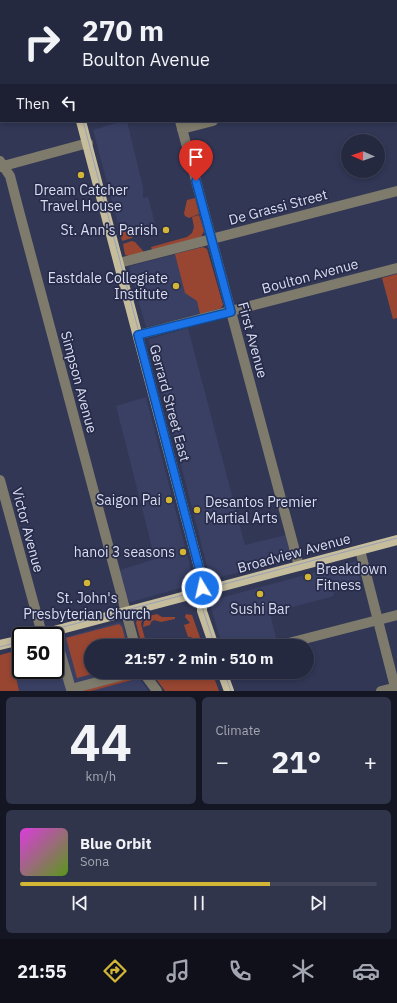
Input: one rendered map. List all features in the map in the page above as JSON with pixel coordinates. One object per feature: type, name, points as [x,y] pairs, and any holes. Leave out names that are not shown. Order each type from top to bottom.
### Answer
[{"type":"main road","name":"Gerrard Street East","points":[[81,122],[202,579],[202,611],[212,639]]},
{"type":"main road","name":"Broadview Avenue","points":[[64,628],[397,540]]},
{"type":"main road","points":[[0,645],[12,642]]},
{"type":"main road","points":[[225,679],[229,691]]},
{"type":"street","points":[[181,125],[204,122]]},
{"type":"street","name":"First Avenue","points":[[181,125],[299,566]]},
{"type":"street","points":[[1,164],[88,143]]},
{"type":"street","name":"Simpson Avenue","points":[[1,164],[10,176],[133,639]]},
{"type":"street","name":"De Grassi Street","points":[[119,263],[397,191]]},
{"type":"street","name":"Boulton Avenue","points":[[138,335],[397,268]]},
{"type":"street","name":"Victor Avenue","points":[[0,480],[36,627]]},
{"type":"street","points":[[360,550],[396,688],[381,691]]},
{"type":"street","points":[[304,639],[397,615]]},
{"type":"street","points":[[64,667],[70,689],[108,679]]},
{"type":"street","points":[[148,679],[157,691]]},
{"type":"shaded area","points":[[120,122],[127,122],[143,187],[143,198],[148,197],[155,223],[120,231],[93,130]]},
{"type":"shaded area","points":[[195,198],[199,214],[189,218],[185,216],[184,213],[187,200]]},
{"type":"shaded area","points":[[199,215],[204,231],[201,237],[152,250],[151,247],[187,237],[192,233],[194,227],[192,217]]},
{"type":"shaded area","points":[[131,229],[133,236],[132,238],[122,241],[120,231]]},
{"type":"shaded area","points":[[132,241],[135,242],[144,252],[129,256],[125,255],[123,244]]},
{"type":"shaded area","name":"Eastdale Collegiate Institute","points":[[203,247],[207,249],[223,305],[221,308],[146,327],[129,268],[130,266]]},
{"type":"shaded area","points":[[203,247],[207,249],[223,305],[221,308],[200,314],[197,301],[185,293],[175,254]]},
{"type":"shaded area","points":[[397,274],[397,318],[393,319],[382,278]]},
{"type":"shaded area","points":[[188,328],[245,545],[286,535],[292,559],[213,579],[210,578],[149,341],[149,339]]},
{"type":"shaded area","points":[[146,397],[194,581],[191,585],[131,602],[128,600],[120,570],[155,559],[116,406]]},
{"type":"shaded area","points":[[356,561],[361,584],[341,589],[340,591],[333,593],[334,596],[270,613],[276,639],[220,639],[210,604],[213,600]]},
{"type":"shaded area","points":[[157,614],[162,617],[175,617],[175,619],[161,622],[154,620],[150,625],[143,627],[145,617]]},
{"type":"shaded area","points":[[186,614],[192,615],[201,639],[188,637],[184,625],[190,623],[185,617]]},
{"type":"shaded area","points":[[143,618],[141,624],[145,639],[140,639],[136,623],[137,620]]},
{"type":"shaded area","points":[[119,622],[123,624],[127,639],[84,639],[84,679],[139,679],[149,691],[19,691],[16,679],[64,679],[64,637]]},
{"type":"shaded area","points":[[119,624],[122,627],[125,639],[84,639],[84,676],[77,678],[66,638]]},
{"type":"shaded area","points":[[11,652],[12,679],[16,679],[19,691],[0,691],[0,655]]},
{"type":"shaded area","points":[[125,679],[136,679],[91,691],[82,691]]},
{"type":"shaded area","points":[[156,679],[215,679],[219,691],[165,691]]},
{"type":"tram line","points":[[83,122],[204,578],[203,610],[213,639]]},
{"type":"tram line","points":[[63,627],[397,538]]},
{"type":"tram line","points":[[0,647],[12,644]]},
{"type":"tram line","points":[[227,679],[231,691]]},
{"type":"place","name":"Dream Catcher Travel House","points":[[81,175]]},
{"type":"place","name":"St. Ann's Parish","points":[[166,230]]},
{"type":"place","name":"Eastdale Collegiate Institute","points":[[176,286]]},
{"type":"place","name":"Saigon Pai","points":[[169,500]]},
{"type":"place","name":"Desantos Premier Martial Arts","points":[[197,510]]},
{"type":"place","name":"hanoi 3 seasons","points":[[183,552]]},
{"type":"place","name":"Breakdown Fitness","points":[[308,577]]},
{"type":"place","name":"St. John's Presbyterian Church","points":[[87,583]]},
{"type":"place","name":"Sushi Bar","points":[[260,594]]},
{"type":"route","points":[[196,181],[231,312],[138,335],[202,579],[202,588]]}]
